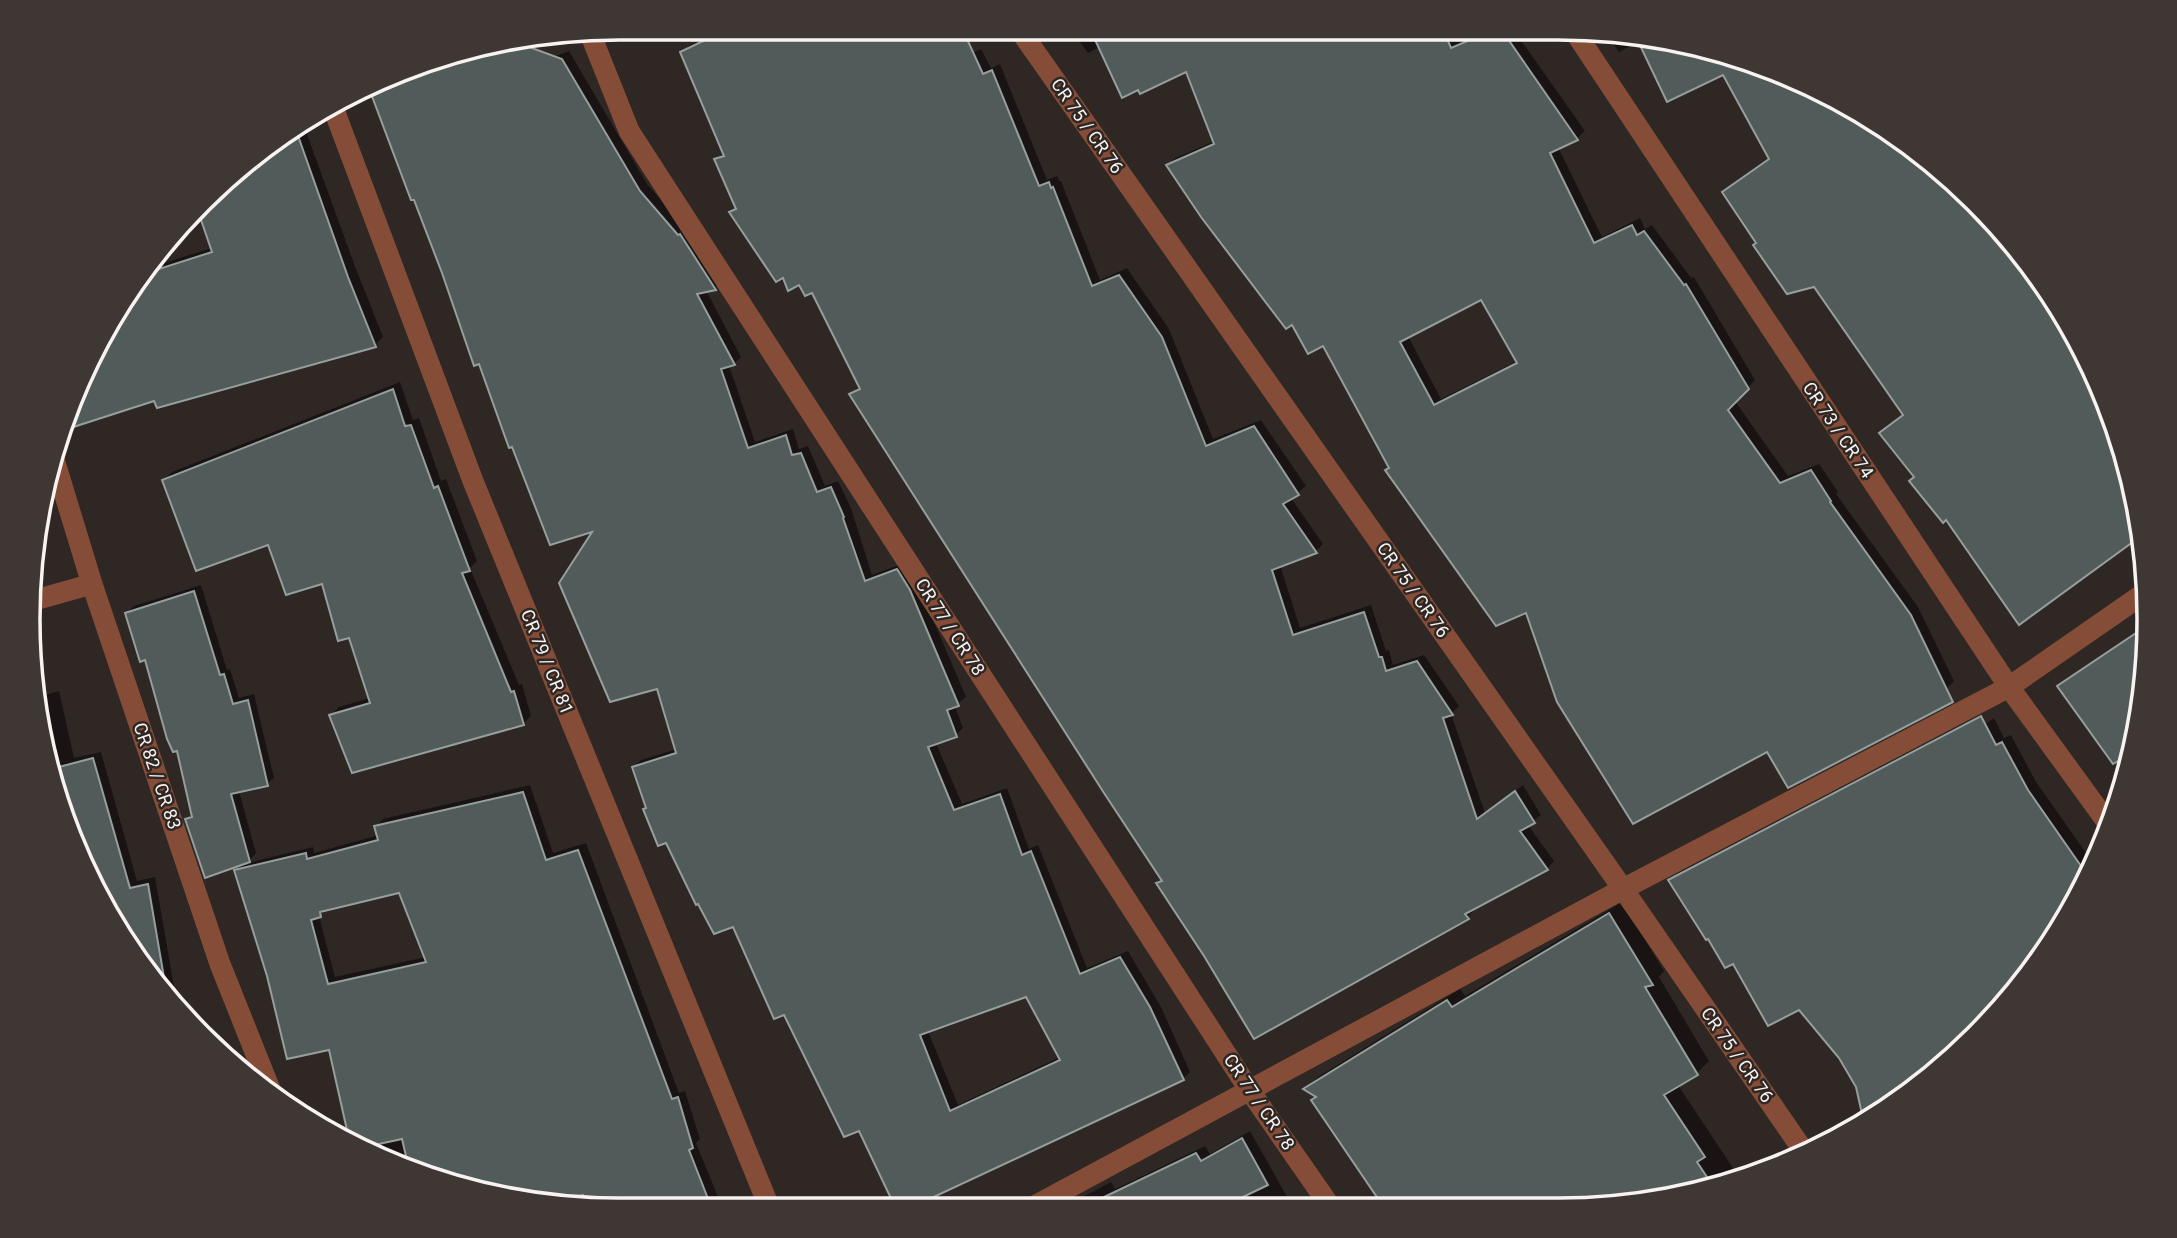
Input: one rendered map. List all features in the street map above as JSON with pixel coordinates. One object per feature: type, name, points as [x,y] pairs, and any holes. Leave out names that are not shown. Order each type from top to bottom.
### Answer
[{"type":"street","name":"CR 75 / CR 76","points":[[1027,40],[1623,888],[1799,1145]]},
{"type":"street","name":"CR 77 / CR 78","points":[[593,41],[629,131],[1250,1091],[1324,1198]]},
{"type":"street","name":"CR 73 / CR 74","points":[[1581,41],[2009,687],[2102,815]]},
{"type":"street","name":"CR 79 / CR 81","points":[[336,115],[473,481],[766,1198]]},
{"type":"street","name":"CR 82 / CR 83","points":[[59,475],[92,584],[220,964],[265,1076]]},
{"type":"street","points":[[41,598],[92,584]]},
{"type":"street","points":[[1050,1198],[1623,888],[2009,687],[2136,599]]},
{"type":"building","points":[[705,40],[967,40],[983,74],[992,70],[1039,186],[1049,182],[1051,188],[1053,187],[1092,286],[1119,275],[1162,337],[1206,446],[1254,426],[1299,495],[1283,504],[1317,553],[1272,570],[1293,635],[1364,612],[1386,671],[1417,661],[1453,715],[1443,718],[1477,819],[1515,791],[1535,823],[1520,831],[1548,870],[1465,914],[1469,919],[1254,1039],[1156,883],[1162,881],[849,394],[860,389],[812,293],[805,296],[799,285],[788,291],[783,278],[776,282],[729,212],[736,209],[714,159],[724,156],[680,52]]},
{"type":"building","points":[[1095,40],[1448,40],[1451,48],[1470,40],[1509,40],[1578,140],[1550,153],[1594,243],[1632,225],[1637,235],[1644,231],[1684,285],[1686,284],[1749,389],[1728,410],[1780,483],[1811,470],[1830,502],[1911,615],[1953,702],[1788,788],[1767,752],[1633,824],[1557,702],[1526,613],[1496,626],[1385,470],[1389,468],[1323,346],[1308,354],[1292,325],[1286,329],[1201,217],[1166,165],[1214,144],[1186,72],[1140,94],[1138,90],[1122,98]],"holes":[[[1481,300],[1517,363],[1434,405],[1400,342]]]},
{"type":"building","points":[[1640,46],[1671,51],[1744,71],[1814,100],[1880,138],[1940,184],[1993,237],[2017,267],[2039,297],[2077,363],[2106,433],[2126,506],[2132,543],[2019,625],[1946,520],[1943,523],[1909,481],[1914,477],[1879,433],[1903,415],[1814,287],[1787,294],[1753,245],[1756,243],[1722,192],[1769,159],[1723,75],[1667,102]]},
{"type":"building","points":[[530,47],[562,59],[640,191],[678,235],[680,234],[716,290],[697,294],[735,365],[721,369],[748,448],[786,435],[792,455],[801,453],[817,492],[831,487],[865,581],[897,569],[910,590],[959,706],[947,710],[957,737],[928,747],[954,810],[1000,794],[1022,855],[1031,851],[1080,974],[1120,957],[1150,1007],[1184,1080],[932,1198],[891,1198],[859,1131],[844,1137],[784,1015],[774,1019],[733,927],[714,934],[698,904],[696,905],[666,843],[658,846],[643,809],[646,808],[632,767],[676,753],[657,689],[610,702],[559,583],[592,532],[550,545],[512,447],[509,448],[479,364],[474,366],[442,273],[414,200],[411,200],[372,96],[433,71],[506,51]],"holes":[[[1026,997],[1060,1060],[950,1111],[920,1035]]]},
{"type":"building","points":[[299,137],[376,347],[157,408],[154,401],[73,427],[100,363],[138,297],[158,269],[212,252],[201,219],[237,184]]},
{"type":"building","points":[[393,389],[405,426],[411,425],[434,488],[438,486],[470,571],[462,573],[511,692],[514,691],[524,725],[352,773],[329,715],[370,703],[349,638],[338,641],[322,584],[286,595],[268,545],[196,571],[162,480]]},
{"type":"building","points":[[194,591],[220,675],[224,674],[233,704],[248,700],[268,786],[231,794],[250,862],[205,878],[185,819],[192,817],[177,751],[173,752],[167,739],[145,660],[140,662],[125,613]]},
{"type":"building","points":[[2137,633],[2132,695],[2119,760],[2113,764],[2057,686]]},
{"type":"building","points":[[1981,716],[1996,745],[2002,742],[2028,790],[2081,866],[2039,941],[1993,1001],[1940,1054],[1861,1111],[1856,1087],[1839,1058],[1799,1010],[1768,1026],[1733,964],[1725,968],[1668,880]]},
{"type":"building","points":[[93,758],[130,888],[148,884],[164,976],[138,941],[100,875],[84,840],[59,767]]},
{"type":"building","points":[[523,792],[546,860],[578,850],[672,1099],[678,1097],[693,1148],[689,1150],[708,1198],[583,1197],[506,1187],[406,1157],[402,1139],[377,1144],[347,1129],[329,1050],[287,1059],[267,976],[234,870],[306,853],[307,859],[378,840],[374,826]],"holes":[[[399,893],[426,962],[328,984],[311,920],[321,917],[320,912]]]},
{"type":"building","points":[[1609,913],[1653,985],[1645,987],[1698,1075],[1664,1095],[1705,1157],[1697,1162],[1708,1178],[1671,1187],[1596,1197],[1378,1198],[1311,1100],[1316,1097],[1303,1089],[1447,1000],[1452,1007]]},
{"type":"building","points":[[1242,1138],[1268,1185],[1241,1198],[1102,1198],[1196,1153],[1201,1161]]}]
